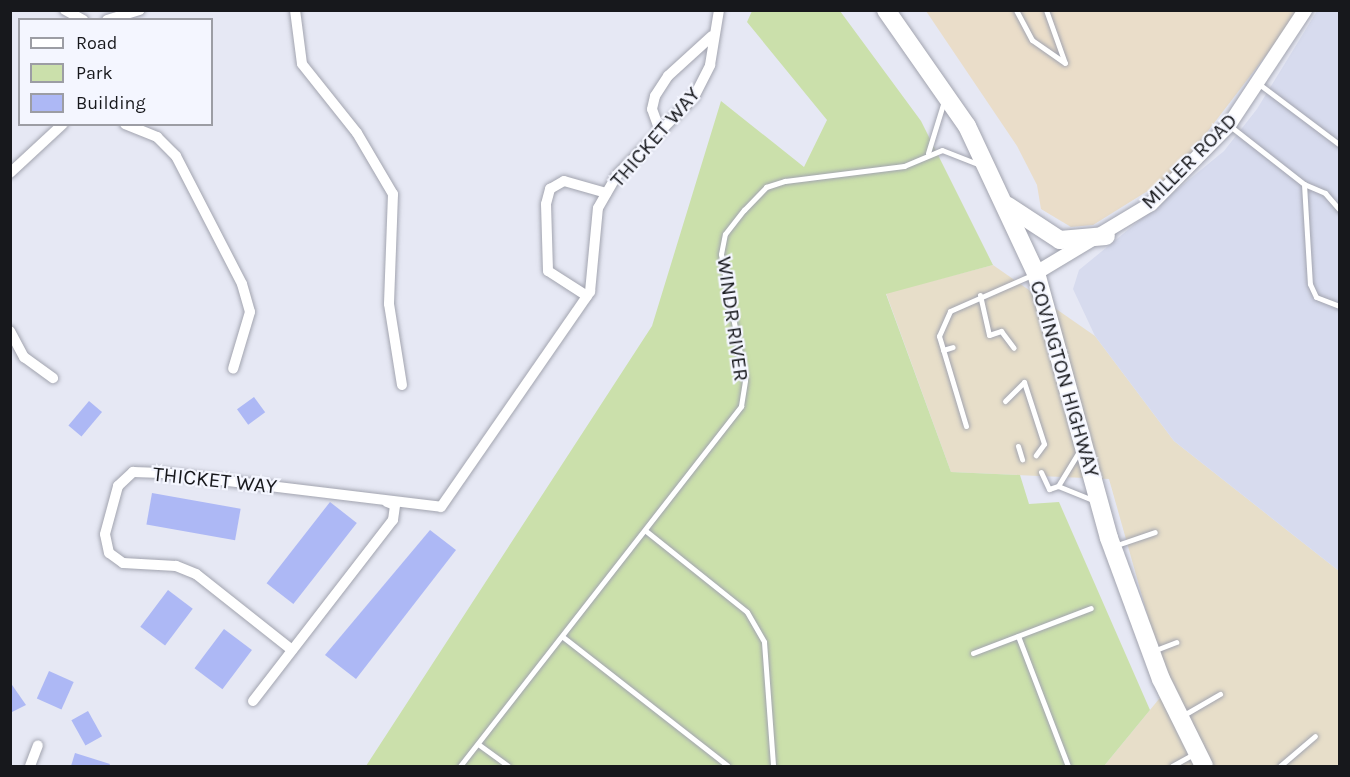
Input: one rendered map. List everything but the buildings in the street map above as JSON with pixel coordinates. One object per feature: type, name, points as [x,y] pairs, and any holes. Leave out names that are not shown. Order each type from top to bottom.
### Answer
[{"type":"main road","name":"COVINGTON HIGHWAY","points":[[886,10],[946,94],[989,169],[1036,273],[1112,546],[1178,718],[1201,760]]},
{"type":"main road","points":[[1005,204],[1050,237],[1106,236]]},
{"type":"street","points":[[65,10],[79,18]]},
{"type":"street","points":[[114,18],[140,10]]},
{"type":"street","points":[[295,10],[302,64],[357,133],[393,194],[389,304],[402,385]]},
{"type":"street","name":"THICKET WAY","points":[[292,650],[196,574],[176,566],[123,563],[109,553],[105,534],[118,486],[133,472],[162,473],[441,507],[587,296],[598,208],[606,194],[702,83],[719,10]]},
{"type":"street","name":"MILLER ROAD","points":[[1036,273],[1106,236],[1151,204],[1229,125],[1259,84],[1305,10]]},
{"type":"street","points":[[660,131],[652,109],[655,96],[668,76],[712,36]]},
{"type":"street","points":[[10,173],[61,126]]},
{"type":"street","points":[[130,126],[157,137],[176,156],[242,284],[250,312],[233,369]]},
{"type":"street","name":"THICKET WAY","points":[[587,296],[548,271],[546,204],[550,189],[564,181],[606,194]]},
{"type":"street","points":[[10,331],[24,357],[53,378]]},
{"type":"street","points":[[253,701],[393,520],[395,505],[384,500]]},
{"type":"street","points":[[30,766],[38,745]]},
{"type":"lane","points":[[1016,10],[1032,40],[1065,63],[1046,10]]},
{"type":"lane","points":[[1259,84],[1340,145]]},
{"type":"lane","points":[[946,94],[928,153],[942,150],[989,169]]},
{"type":"lane","points":[[1229,125],[1304,184],[1326,193],[1340,210]]},
{"type":"lane","name":"WINDR RIVER","points":[[460,766],[646,531],[741,406],[745,380],[721,254],[725,234],[766,187],[904,166],[928,153]]},
{"type":"lane","points":[[1304,184],[1310,284],[1316,297],[1340,306]]},
{"type":"lane","points":[[966,426],[939,336],[950,310],[980,295],[1036,273]]},
{"type":"lane","points":[[980,295],[989,334],[1001,331],[1014,348]]},
{"type":"lane","points":[[943,350],[953,347]]},
{"type":"lane","points":[[1005,401],[1024,382],[1044,444],[1036,455]]},
{"type":"lane","points":[[1058,486],[1084,443]]},
{"type":"lane","points":[[1018,446],[1022,459]]},
{"type":"lane","points":[[1041,472],[1048,489],[1058,486],[1100,503]]},
{"type":"lane","points":[[646,531],[747,612],[764,642],[773,766]]},
{"type":"lane","points":[[1112,546],[1155,532]]},
{"type":"lane","points":[[973,653],[1091,608]]},
{"type":"lane","points":[[1018,636],[1068,766]]},
{"type":"lane","points":[[563,637],[728,766]]},
{"type":"lane","points":[[1151,652],[1176,642]]},
{"type":"lane","points":[[1178,718],[1220,694]]},
{"type":"lane","points":[[1280,766],[1315,736]]},
{"type":"lane","points":[[478,744],[508,766]]},
{"type":"lane","points":[[1172,766],[1201,760]]},
{"type":"shaded area","points":[[926,11],[1300,11],[1175,174],[1093,225],[1071,227],[1041,209],[1037,185],[1017,146]]},
{"type":"shaded area","points":[[1317,11],[1339,11],[1339,571],[1174,441],[1095,336],[1073,289],[1079,270],[1224,151],[1257,109]]},
{"type":"shaded area","points":[[993,265],[1095,336],[1174,441],[1339,571],[1339,766],[1104,766],[1168,688],[1109,479],[951,472],[886,293]]},
{"type":"green space","points":[[752,11],[840,11],[921,121],[993,265],[886,294],[951,472],[1020,475],[1029,504],[1059,502],[1150,710],[1104,766],[366,766],[652,326],[721,101],[804,167],[827,120],[747,22]]}]
